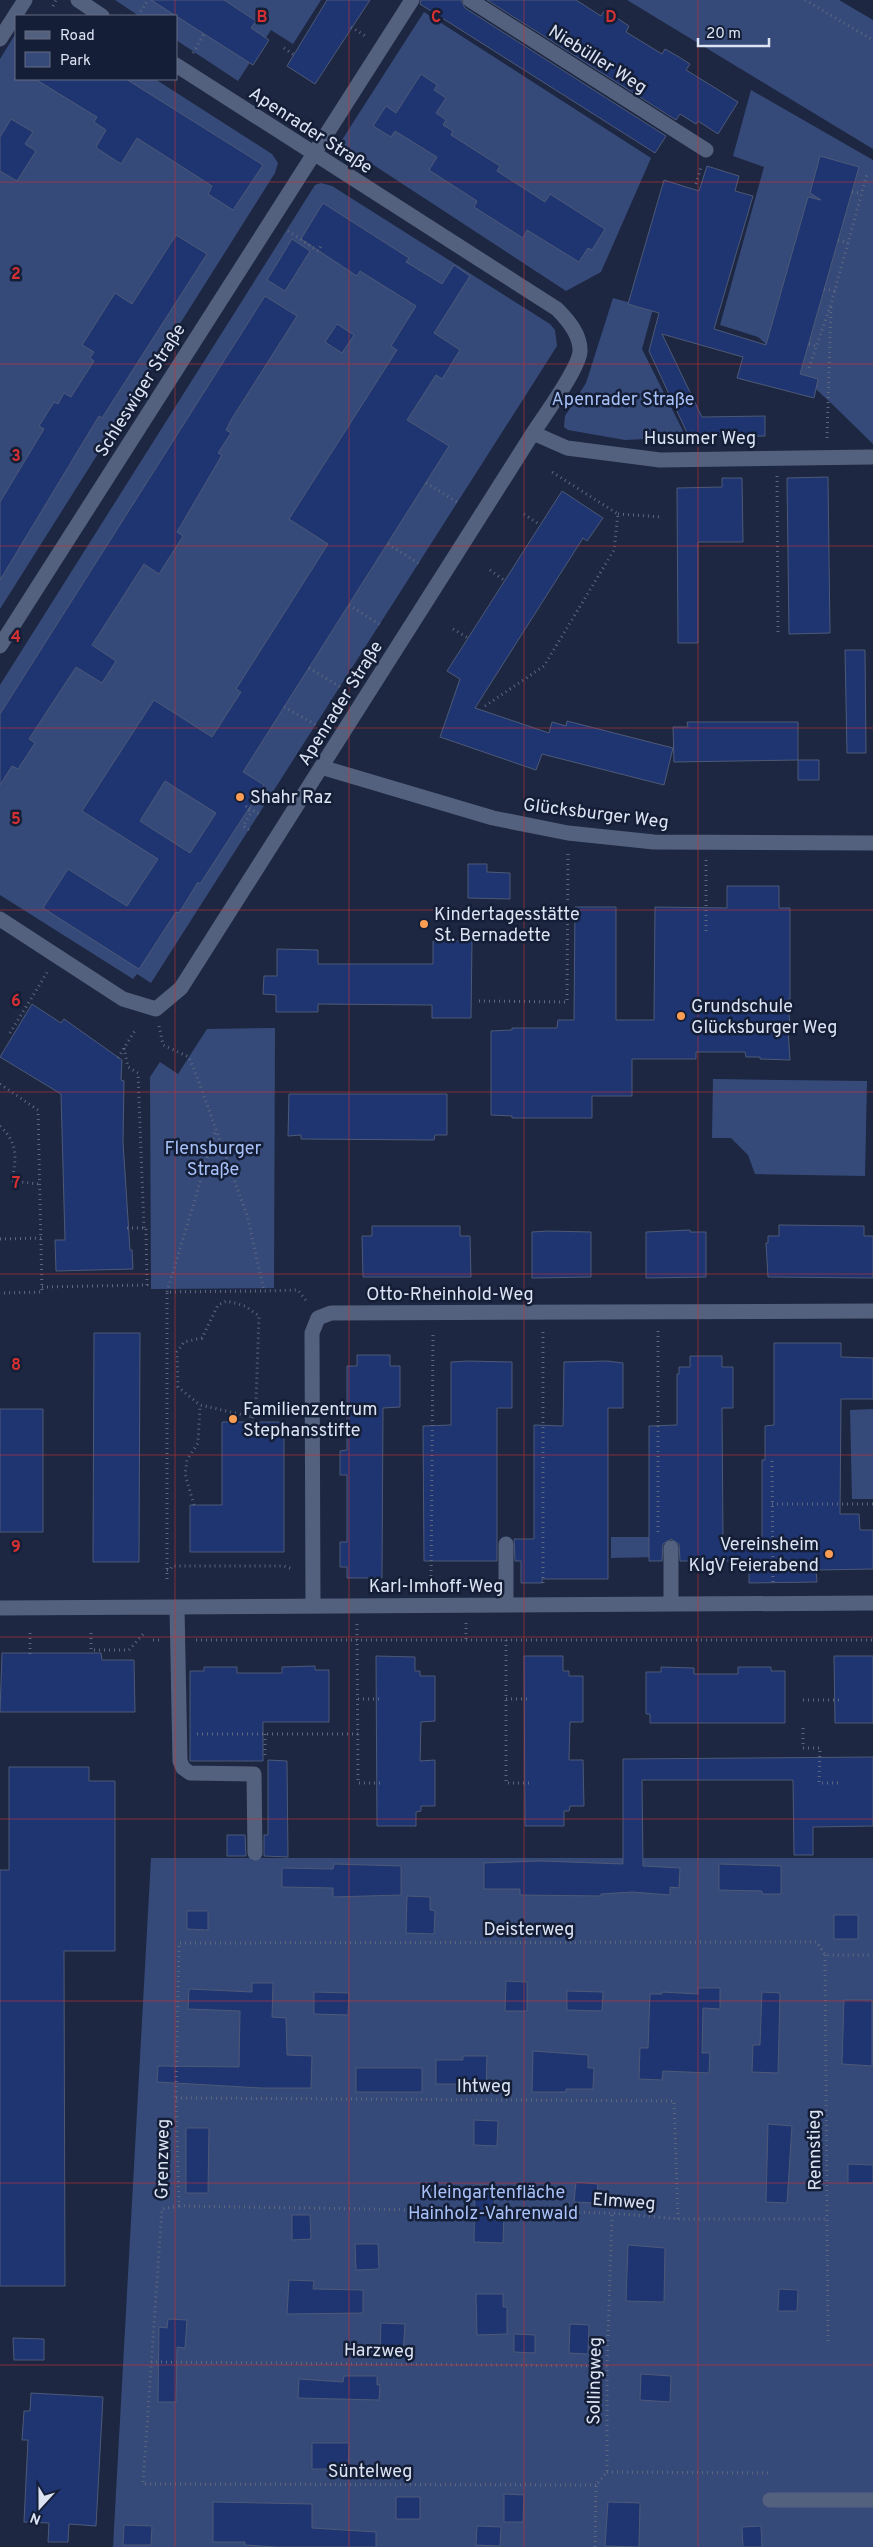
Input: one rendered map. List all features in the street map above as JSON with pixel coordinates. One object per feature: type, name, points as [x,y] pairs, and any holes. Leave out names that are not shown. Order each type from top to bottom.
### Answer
[{"type":"street","points":[[15,15],[25,0]]},
{"type":"street","points":[[78,0],[100,15]]},
{"type":"street","points":[[314,154],[412,0]]},
{"type":"street","name":"Niebüller Weg","points":[[470,0],[706,150]]},
{"type":"street","points":[[0,39],[15,16]]},
{"type":"street","name":"Apenrader Straße","points":[[58,956],[123,999],[156,1009],[181,988],[533,433],[574,366],[580,352],[577,338],[570,322],[557,308],[178,66]]},
{"type":"street","name":"Schleswiger Straße","points":[[0,646],[314,154]]},
{"type":"street","name":"Husumer Weg","points":[[533,433],[567,448],[660,460],[871,457]]},
{"type":"street","name":"Glücksburger Weg","points":[[321,767],[493,818],[568,832],[654,842],[873,843]]},
{"type":"street","points":[[0,919],[58,956]]},
{"type":"street","name":"Otto-Rheinhold-Weg","points":[[312,1606],[312,1333],[318,1318],[332,1313],[873,1311]]},
{"type":"street","points":[[506,1544],[506,1605]]},
{"type":"street","points":[[671,1548],[671,1604]]},
{"type":"street","name":"Karl-Imhoff-Weg","points":[[0,1608],[873,1602]]},
{"type":"street","points":[[177,1608],[180,1761],[183,1768],[190,1773],[254,1774],[254,1853]]},
{"type":"street","points":[[770,2500],[873,2500]]},
{"type":"path","points":[[53,6],[56,0]]},
{"type":"path","points":[[139,15],[148,0]]},
{"type":"path","points":[[805,0],[873,40]]},
{"type":"path","points":[[351,27],[358,32]]},
{"type":"path","points":[[192,54],[204,34]]},
{"type":"path","points":[[284,48],[294,55]]},
{"type":"path","points":[[809,368],[835,291],[867,174]]},
{"type":"path","points":[[852,192],[862,194]]},
{"type":"path","points":[[279,226],[318,251],[321,246]]},
{"type":"path","points":[[838,240],[848,243]]},
{"type":"path","points":[[824,288],[835,291]]},
{"type":"path","points":[[826,457],[831,304]]},
{"type":"path","points":[[809,344],[816,346]]},
{"type":"path","points":[[777,457],[778,635]]},
{"type":"path","points":[[552,472],[618,514],[662,517]]},
{"type":"path","points":[[426,483],[460,504]]},
{"type":"path","points":[[524,514],[540,525]]},
{"type":"path","points":[[485,706],[544,666],[614,550],[618,514]]},
{"type":"path","points":[[388,544],[421,565]]},
{"type":"path","points":[[490,570],[504,581]]},
{"type":"path","points":[[349,605],[382,626]]},
{"type":"path","points":[[453,629],[468,638]]},
{"type":"path","points":[[309,668],[342,688]]},
{"type":"path","points":[[284,707],[318,726]]},
{"type":"path","points":[[251,831],[243,826],[251,813],[246,806],[261,815]]},
{"type":"path","points":[[479,1001],[567,1002],[568,832]]},
{"type":"path","points":[[705,842],[706,934]]},
{"type":"path","points":[[10,1033],[58,956]]},
{"type":"path","points":[[118,1058],[136,1029]]},
{"type":"path","points":[[163,1045],[188,1058],[247,1215],[264,1291]]},
{"type":"path","points":[[42,1287],[147,1285],[138,1073],[128,1067],[124,1048]]},
{"type":"path","points":[[0,1084],[38,1110],[42,1287],[42,1292],[0,1293]]},
{"type":"path","points":[[0,1126],[11,1138],[15,1150],[12,1181],[40,1184]]},
{"type":"path","points":[[167,1579],[167,1292],[216,1129]]},
{"type":"path","points":[[124,1228],[144,1228]]},
{"type":"path","points":[[0,1239],[41,1238]]},
{"type":"path","points":[[167,1292],[298,1290]]},
{"type":"path","points":[[251,1423],[256,1404],[259,1316],[245,1306],[226,1301],[218,1306],[202,1338],[184,1342],[178,1352],[178,1387],[200,1405],[252,1417]]},
{"type":"path","points":[[432,1589],[434,1325]]},
{"type":"path","points":[[543,1325],[543,1588]]},
{"type":"path","points":[[658,1325],[658,1539]]},
{"type":"path","points":[[194,1505],[185,1474],[187,1460],[198,1443],[200,1405]]},
{"type":"path","points":[[772,1461],[773,1588]]},
{"type":"path","points":[[772,1504],[873,1504]]},
{"type":"path","points":[[167,1570],[170,1570],[172,1566],[284,1566],[298,1571]]},
{"type":"path","points":[[357,1606],[358,1783],[383,1784]]},
{"type":"path","points":[[30,1633],[30,1656]]},
{"type":"path","points":[[91,1633],[91,1650],[129,1650],[144,1633]]},
{"type":"path","points":[[153,1640],[873,1640]]},
{"type":"path","points":[[506,1640],[506,1783],[531,1783]]},
{"type":"path","points":[[95,1650],[95,1656]]},
{"type":"path","points":[[506,1698],[531,1699]]},
{"type":"path","points":[[358,1699],[382,1699]]},
{"type":"path","points":[[804,1700],[841,1700]]},
{"type":"path","points":[[804,1728],[804,1748],[820,1748],[820,1783],[841,1783]]},
{"type":"path","points":[[179,1734],[358,1734]]},
{"type":"path","name":"Deisterweg","points":[[179,1943],[816,1942],[825,1955]]},
{"type":"path","name":"Grenzweg","points":[[142,2484],[162,2209],[179,2206],[176,2098],[179,1943]]},
{"type":"path","points":[[825,1955],[873,1955]]},
{"type":"path","name":"Rennstieg","points":[[825,1955],[828,2345]]},
{"type":"path","name":"Ihtweg","points":[[176,2098],[674,2101],[678,2219]]},
{"type":"path","name":"Elmweg","points":[[179,2206],[612,2213],[678,2219],[828,2219]]},
{"type":"path","name":"Sollingweg","points":[[607,2472],[607,2366],[612,2213]]},
{"type":"path","name":"Harzweg","points":[[151,2362],[607,2366]]},
{"type":"path","points":[[595,2547],[596,2485],[607,2472],[770,2473]]},
{"type":"path","name":"Süntelweg","points":[[142,2484],[596,2485]]},
{"type":"green space","points":[[115,0],[321,0],[293,44],[271,30],[238,81],[178,41],[178,15],[138,15]]},
{"type":"green space","points":[[627,0],[839,0],[873,20],[873,149]]},
{"type":"green space","points":[[424,12],[651,158],[601,272],[566,291],[340,143]]},
{"type":"green space","points":[[15,35],[15,80],[157,80],[272,154],[278,163],[275,173],[0,609],[0,59]]},
{"type":"green space","points":[[751,90],[873,160],[873,444],[829,401],[758,337],[720,325],[764,167],[733,156]]},
{"type":"green space","points":[[321,183],[332,186],[550,324],[555,330],[557,346],[151,983],[137,974],[133,979],[0,895],[0,685],[315,185]]},
{"type":"green space","name":"Apenrader Straße","points":[[613,298],[653,309],[642,349],[686,437],[625,440],[568,430],[564,427],[565,416],[586,383]]},
{"type":"green space","name":"Flensburger Straße","points":[[275,1028],[274,1288],[151,1289],[150,1077],[160,1062],[178,1074],[207,1029]]},
{"type":"green space","points":[[713,1079],[867,1081],[865,1176],[755,1174],[748,1155],[731,1138],[712,1138]]},
{"type":"green space","points":[[873,1409],[873,1499],[852,1499],[850,1410]]},
{"type":"green space","points":[[611,1537],[657,1537],[657,1557],[611,1558]]},
{"type":"green space","name":"Kleingartenfläche Hainholz-Vahrenwald","points":[[151,1858],[873,1858],[873,2547],[113,2547]]},
{"type":"building","points":[[151,0],[224,0],[256,21],[251,28],[269,40],[253,65],[178,17],[178,15],[175,15]]},
{"type":"building","points":[[327,0],[370,0],[315,84],[287,66]]},
{"type":"building","points":[[421,0],[461,0],[465,8],[666,136],[655,153],[420,4]]},
{"type":"building","points":[[487,0],[576,0],[601,16],[605,10],[629,26],[626,32],[662,54],[665,49],[679,57],[690,64],[686,70],[738,102],[718,134],[698,121],[696,124],[680,114],[676,120]]},
{"type":"building","points":[[421,74],[437,85],[434,90],[446,98],[436,113],[446,120],[443,125],[453,131],[451,135],[500,166],[497,171],[545,202],[550,194],[605,229],[592,250],[588,248],[579,262],[527,230],[523,238],[474,207],[477,201],[429,170],[437,157],[395,131],[391,137],[373,126],[386,106],[396,113]]},
{"type":"building","points":[[37,80],[128,80],[263,165],[233,210],[208,194],[212,186],[137,138],[121,164],[98,149],[96,147],[106,130],[94,122],[97,117]]},
{"type":"building","points":[[11,119],[33,132],[25,144],[36,151],[17,181],[0,171],[0,137]]},
{"type":"building","points":[[820,156],[859,167],[800,374],[818,379],[814,398],[737,378],[743,357],[662,334],[702,417],[765,416],[765,436],[689,437],[649,351],[659,313],[628,304],[664,180],[699,191],[707,166],[739,176],[735,191],[753,196],[714,329],[766,345],[808,197],[821,200],[810,193]]},
{"type":"building","points":[[323,203],[409,258],[406,262],[442,284],[454,265],[470,276],[434,333],[460,350],[442,379],[436,375],[407,420],[449,446],[243,772],[264,785],[200,884],[198,882],[179,913],[176,912],[139,969],[43,908],[68,869],[127,906],[158,859],[82,811],[154,700],[212,737],[241,692],[236,689],[328,544],[289,519],[397,350],[391,346],[416,306],[360,271],[357,276],[301,239]],"holes":[[[165,781],[216,813],[190,853],[140,821]]]},
{"type":"building","points":[[176,235],[207,254],[102,418],[99,416],[0,580],[0,502],[44,429],[39,426],[54,402],[58,404],[64,393],[71,397],[94,361],[90,358],[94,352],[82,345],[115,293],[132,304]]},
{"type":"building","points":[[292,239],[310,251],[285,291],[267,280]]},
{"type":"building","points":[[265,296],[297,316],[231,420],[226,430],[231,433],[218,453],[222,455],[177,532],[183,536],[159,574],[144,564],[92,645],[116,661],[102,683],[76,667],[29,739],[35,743],[18,769],[12,766],[0,785],[0,714]]},
{"type":"building","points":[[337,324],[354,335],[342,353],[325,342]]},
{"type":"building","points":[[828,477],[830,633],[789,634],[787,478]]},
{"type":"building","points":[[722,478],[742,478],[743,542],[698,542],[698,643],[678,643],[677,488],[722,487]]},
{"type":"building","points":[[562,491],[603,518],[587,541],[583,538],[475,708],[549,733],[552,722],[566,726],[567,721],[673,748],[664,785],[542,754],[536,770],[440,737],[460,679],[447,671]]},
{"type":"building","points":[[845,650],[865,650],[866,753],[847,753]]},
{"type":"building","points":[[687,722],[798,722],[798,760],[674,762],[673,727],[688,727]]},
{"type":"building","points":[[798,760],[819,760],[819,780],[798,780]]},
{"type":"building","points":[[468,864],[487,864],[487,872],[510,873],[510,899],[468,898]]},
{"type":"building","points":[[727,886],[779,886],[779,908],[790,908],[790,999],[788,999],[790,1029],[788,1029],[790,1060],[746,1057],[745,1052],[696,1052],[696,1059],[632,1059],[632,1096],[592,1096],[592,1118],[512,1118],[512,1116],[491,1115],[491,1031],[512,1030],[512,1028],[557,1028],[558,1020],[574,1020],[575,907],[616,907],[616,1020],[654,1020],[655,907],[727,908]]},
{"type":"building","points":[[433,941],[472,941],[471,1018],[432,1018],[432,1005],[318,1004],[318,1012],[276,1012],[276,995],[263,994],[264,976],[277,976],[277,949],[318,950],[318,964],[433,964]]},
{"type":"building","points":[[32,1004],[61,1023],[64,1019],[122,1060],[121,1080],[124,1081],[123,1142],[133,1269],[56,1271],[55,1240],[65,1240],[61,1094],[0,1057]]},
{"type":"building","points":[[289,1094],[447,1094],[447,1135],[435,1135],[434,1140],[301,1139],[301,1135],[288,1136]]},
{"type":"building","points":[[779,1225],[864,1226],[864,1236],[873,1236],[873,1278],[768,1277],[766,1243],[768,1243],[768,1236],[779,1236]]},
{"type":"building","points":[[372,1226],[460,1226],[460,1236],[470,1236],[471,1277],[363,1277],[362,1236],[372,1236]]},
{"type":"building","points":[[690,1230],[690,1232],[706,1232],[706,1277],[646,1278],[646,1232]]},
{"type":"building","points":[[532,1232],[591,1232],[591,1277],[532,1278]]},
{"type":"building","points":[[94,1333],[140,1333],[139,1562],[93,1562]]},
{"type":"building","points":[[774,1343],[841,1343],[841,1357],[873,1358],[873,1399],[841,1399],[840,1514],[859,1514],[860,1530],[873,1530],[873,1569],[816,1570],[817,1582],[749,1583],[749,1561],[680,1561],[679,1544],[671,1539],[663,1544],[662,1561],[649,1561],[649,1426],[677,1425],[677,1374],[679,1374],[679,1367],[690,1367],[690,1356],[722,1356],[722,1367],[733,1367],[733,1408],[722,1408],[723,1540],[762,1540],[762,1460],[765,1460],[765,1426],[774,1425]]},
{"type":"building","points":[[357,1355],[390,1355],[390,1366],[400,1366],[400,1407],[383,1408],[382,1578],[347,1578],[347,1567],[340,1567],[340,1542],[347,1542],[347,1475],[340,1475],[340,1451],[347,1450],[347,1366],[357,1366]]},
{"type":"building","points":[[607,1361],[623,1363],[623,1408],[608,1408],[608,1579],[542,1579],[542,1583],[521,1583],[521,1561],[515,1561],[514,1539],[534,1539],[534,1425],[563,1426],[564,1362]]},
{"type":"building","points":[[451,1362],[512,1362],[512,1408],[497,1408],[497,1561],[424,1561],[423,1426],[451,1425]]},
{"type":"building","points":[[0,1409],[43,1409],[43,1532],[0,1532]]},
{"type":"building","points":[[222,1422],[284,1422],[284,1552],[190,1552],[190,1505],[222,1505]]},
{"type":"building","points":[[2,1653],[101,1653],[102,1660],[134,1660],[135,1712],[0,1712]]},
{"type":"building","points":[[376,1656],[415,1657],[415,1671],[420,1671],[420,1676],[435,1676],[435,1721],[421,1722],[420,1761],[435,1760],[435,1806],[421,1806],[421,1811],[416,1812],[416,1826],[377,1826]]},
{"type":"building","points":[[524,1656],[563,1656],[563,1671],[569,1671],[569,1676],[583,1676],[583,1722],[570,1722],[569,1760],[583,1760],[584,1806],[570,1806],[569,1811],[564,1811],[564,1826],[525,1826]]},
{"type":"building","points":[[834,1656],[873,1656],[873,1723],[835,1723]]},
{"type":"building","points":[[315,1666],[315,1670],[329,1670],[329,1722],[263,1722],[263,1761],[190,1761],[190,1671],[204,1671],[204,1667],[237,1667],[237,1673],[282,1673],[282,1667]]},
{"type":"building","points":[[661,1667],[694,1668],[694,1674],[738,1674],[738,1667],[771,1667],[771,1671],[785,1671],[785,1723],[650,1723],[650,1714],[646,1714],[646,1672],[661,1672]]},
{"type":"building","points":[[873,1757],[873,1826],[813,1827],[813,1855],[794,1855],[793,1780],[642,1780],[643,1866],[680,1868],[679,1888],[670,1887],[670,1895],[632,1892],[601,1894],[601,1896],[520,1895],[520,1889],[484,1889],[484,1863],[541,1861],[623,1864],[623,1759]]},
{"type":"building","points":[[268,1760],[287,1761],[288,1857],[264,1856],[264,1835],[268,1835]]},
{"type":"building","points":[[9,1767],[89,1767],[89,1781],[115,1781],[115,1951],[64,1951],[65,2286],[0,2286],[0,1870],[9,1870]]},
{"type":"building","points":[[227,1835],[245,1835],[246,1856],[227,1856]]},
{"type":"building","points":[[334,1864],[401,1866],[401,1895],[333,1897],[333,1888],[282,1887],[282,1868],[333,1869]]},
{"type":"building","points":[[719,1864],[781,1866],[781,1894],[762,1894],[762,1891],[719,1890]]},
{"type":"building","points":[[407,1896],[430,1897],[430,1910],[435,1911],[434,1934],[406,1933]]},
{"type":"building","points":[[187,1911],[208,1911],[208,1930],[187,1929]]},
{"type":"building","points":[[834,1915],[858,1915],[858,1939],[834,1939]]},
{"type":"building","points":[[506,1981],[527,1982],[527,2011],[505,2011]]},
{"type":"building","points":[[252,1983],[273,1983],[272,2017],[286,2018],[287,2055],[312,2056],[311,2088],[261,2088],[157,2082],[158,2066],[239,2067],[240,2011],[188,2009],[189,1989],[252,1992]]},
{"type":"building","points":[[698,1988],[720,1988],[720,2009],[703,2008],[702,2053],[710,2053],[709,2073],[663,2071],[662,2080],[639,2079],[640,2048],[648,2048],[650,1994],[662,1994],[662,1992],[698,1994]]},
{"type":"building","points":[[567,1991],[603,1992],[602,2011],[567,2010]]},
{"type":"building","points":[[314,1992],[349,1993],[348,2015],[314,2014]]},
{"type":"building","points":[[762,1992],[780,1993],[778,2073],[752,2072],[753,2045],[760,2045]]},
{"type":"building","points":[[844,2000],[872,2000],[872,2066],[842,2064]]},
{"type":"building","points":[[533,2051],[588,2055],[588,2068],[594,2068],[593,2089],[566,2089],[566,2092],[532,2092]]},
{"type":"building","points":[[463,2056],[487,2056],[486,2088],[463,2088],[463,2084],[436,2084],[436,2060],[463,2060]]},
{"type":"building","points":[[356,2068],[422,2068],[422,2092],[356,2092]]},
{"type":"building","points":[[474,2120],[498,2121],[497,2146],[474,2145]]},
{"type":"building","points":[[768,2124],[792,2126],[787,2203],[766,2202]]},
{"type":"building","points":[[186,2128],[209,2128],[208,2193],[186,2193]]},
{"type":"building","points":[[848,2164],[873,2165],[873,2183],[848,2183]]},
{"type":"building","points":[[576,2182],[598,2184],[596,2203],[574,2202]]},
{"type":"building","points":[[475,2185],[495,2185],[494,2214],[504,2214],[503,2243],[474,2242]]},
{"type":"building","points":[[292,2215],[310,2215],[311,2239],[292,2240]]},
{"type":"building","points":[[355,2244],[378,2244],[379,2269],[356,2270]]},
{"type":"building","points":[[628,2245],[665,2248],[664,2302],[626,2301]]},
{"type":"building","points":[[289,2280],[314,2281],[313,2289],[363,2290],[363,2313],[287,2314]]},
{"type":"building","points":[[779,2289],[798,2290],[797,2311],[778,2311]]},
{"type":"building","points":[[476,2294],[503,2294],[503,2307],[507,2307],[507,2334],[477,2335]]},
{"type":"building","points":[[168,2319],[187,2320],[185,2348],[177,2347],[176,2402],[158,2402],[159,2327],[167,2328]]},
{"type":"building","points":[[381,2323],[405,2324],[403,2352],[380,2352]]},
{"type":"building","points":[[570,2324],[589,2325],[588,2354],[569,2353]]},
{"type":"building","points":[[514,2334],[535,2335],[535,2353],[514,2352]]},
{"type":"building","points":[[13,2338],[44,2339],[44,2360],[14,2360]]},
{"type":"building","points":[[641,2374],[671,2376],[670,2402],[640,2400]]},
{"type":"building","points":[[344,2376],[377,2376],[377,2385],[380,2385],[379,2400],[298,2398],[299,2379],[343,2382]]},
{"type":"building","points":[[31,2393],[103,2397],[96,2526],[69,2524],[68,2542],[48,2542],[49,2523],[24,2522],[28,2440],[22,2440],[24,2411],[30,2411]]},
{"type":"building","points":[[312,2443],[349,2443],[348,2469],[312,2469]]},
{"type":"building","points":[[504,2494],[524,2495],[523,2522],[504,2522]]},
{"type":"building","points":[[396,2497],[420,2497],[420,2519],[396,2519]]},
{"type":"building","points":[[213,2502],[312,2504],[312,2528],[376,2532],[376,2547],[277,2547],[245,2545],[245,2542],[213,2542]]},
{"type":"building","points":[[608,2502],[640,2503],[639,2547],[605,2546]]},
{"type":"building","points":[[124,2525],[152,2526],[151,2545],[123,2545]]},
{"type":"building","points":[[477,2526],[501,2527],[500,2546],[476,2545]]},
{"type":"building","points":[[761,2526],[762,2547],[743,2547],[742,2527]]},
{"type":"place","name":"Shahr Raz","points":[[240,797]]},
{"type":"place","name":"Kindertagesstätte St. Bernadette","points":[[424,924]]},
{"type":"place","name":"Grundschule Glücksburger Weg","points":[[681,1016]]},
{"type":"place","name":"Familienzentrum Stephansstifte","points":[[233,1419]]},
{"type":"place","name":"Vereinsheim KlgV Feierabend","points":[[829,1554]]}]
